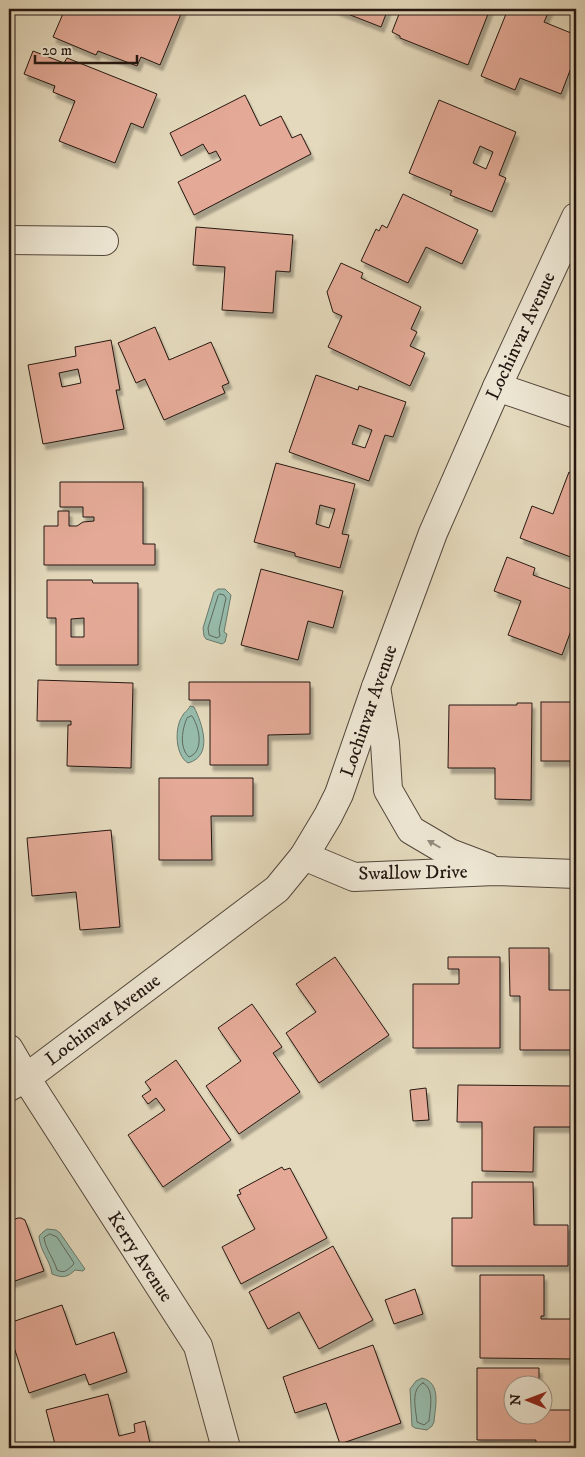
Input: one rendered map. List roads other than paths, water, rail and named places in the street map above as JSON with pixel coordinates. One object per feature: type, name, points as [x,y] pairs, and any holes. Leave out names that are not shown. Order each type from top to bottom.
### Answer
[{"type":"street","name":"Lochinvar Avenue","points":[[17,1083],[277,889],[304,856],[339,794],[433,533],[497,387],[576,217]]},
{"type":"street","points":[[9,240],[104,241]]},
{"type":"street","points":[[497,387],[576,414]]},
{"type":"street","name":"Swallow Drive","points":[[376,687],[388,790],[411,830],[450,853],[495,871]]},
{"type":"street","name":"Swallow Drive","points":[[304,856],[354,877],[495,871],[576,874]]},
{"type":"street","name":"Kerry Avenue","points":[[9,1049],[17,1083],[198,1346],[226,1448]]},
{"type":"water","points":[[218,589],[225,589],[231,595],[224,632],[227,634],[225,642],[222,644],[206,639],[203,628],[214,592]]},
{"type":"water","points":[[190,706],[194,707],[204,738],[201,754],[188,763],[180,754],[177,733],[180,720]]},
{"type":"water","points":[[47,1229],[56,1230],[60,1233],[85,1269],[83,1271],[75,1270],[69,1275],[64,1276],[52,1274],[41,1247],[39,1236]]},
{"type":"water","points":[[422,1378],[432,1385],[436,1396],[434,1422],[427,1430],[412,1426],[410,1389],[416,1381]]}]
